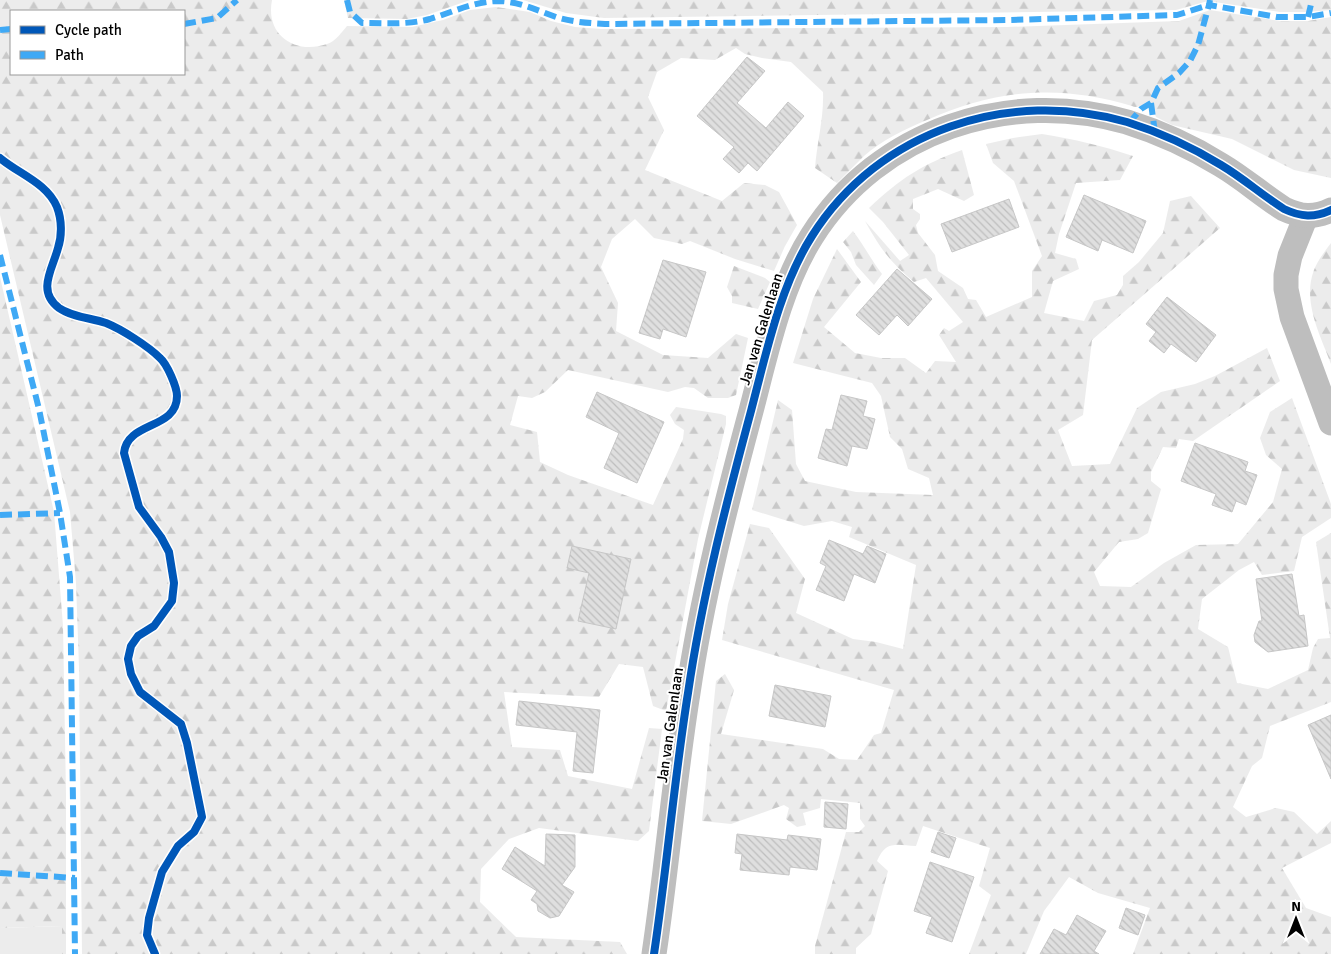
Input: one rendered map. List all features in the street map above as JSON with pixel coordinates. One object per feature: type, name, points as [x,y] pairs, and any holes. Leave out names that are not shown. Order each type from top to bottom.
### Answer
[{"type":"street","name":"Jan van Galenlaan","points":[[654,954],[677,763],[688,690],[704,602],[725,509],[768,348],[786,291],[804,249],[829,212],[854,186],[880,164],[909,145],[931,134],[990,115],[1021,110],[1069,110],[1095,114],[1155,132],[1222,165],[1284,209],[1294,214],[1306,216]]},
{"type":"street","points":[[1331,210],[1315,216],[1306,216],[1290,256],[1286,275],[1286,289],[1292,317],[1331,423]]},
{"type":"green space","points":[[0,0],[272,0],[271,12],[273,23],[278,32],[285,39],[304,47],[315,47],[330,43],[347,26],[412,27],[443,20],[470,10],[496,7],[530,12],[551,21],[575,27],[601,29],[1007,27],[1179,21],[1210,10],[1280,21],[1308,21],[1331,17],[1331,178],[1294,170],[1232,139],[1172,125],[1156,117],[1153,110],[1145,106],[1135,107],[1105,99],[1079,95],[1028,93],[978,102],[902,131],[864,156],[837,183],[815,168],[823,92],[791,62],[745,54],[736,48],[715,60],[681,58],[657,72],[648,97],[664,130],[645,170],[722,201],[744,183],[765,185],[779,192],[797,225],[774,271],[735,259],[690,241],[682,244],[654,238],[635,219],[612,239],[601,267],[618,303],[616,331],[663,355],[708,358],[736,334],[748,338],[736,395],[728,398],[708,398],[694,388],[685,387],[668,392],[568,370],[545,392],[532,398],[518,396],[510,425],[537,432],[540,462],[568,475],[653,505],[683,439],[684,430],[675,424],[670,415],[676,407],[721,414],[726,416],[726,424],[698,539],[666,711],[653,706],[643,667],[619,664],[599,697],[504,692],[512,747],[560,750],[568,776],[632,789],[649,728],[662,729],[649,831],[638,841],[539,828],[509,839],[481,869],[480,902],[516,937],[620,942],[627,954],[82,954],[79,667],[76,583],[70,512],[0,215]]},
{"type":"green space","points":[[344,0],[470,0],[427,15],[407,19],[348,18]]},
{"type":"green space","points":[[523,0],[1331,0],[1331,10],[1280,12],[1208,1],[1176,10],[604,18],[566,13]]},
{"type":"green space","points":[[1042,134],[1088,143],[1133,156],[1120,180],[1076,183],[1059,234],[1055,253],[1076,259],[1079,269],[1053,281],[1044,313],[1084,321],[1094,301],[1117,295],[1123,285],[1123,276],[1139,262],[1163,233],[1170,201],[1191,196],[1220,228],[1092,340],[1083,415],[1058,430],[1072,466],[1110,464],[1137,408],[1161,392],[1195,384],[1215,376],[1267,348],[1280,381],[1193,441],[1179,439],[1176,448],[1163,447],[1151,472],[1151,481],[1161,489],[1148,533],[1138,539],[1119,542],[1094,572],[1100,586],[1131,587],[1164,563],[1196,545],[1238,544],[1273,502],[1282,469],[1266,455],[1260,438],[1270,412],[1292,398],[1331,504],[1331,518],[1302,537],[1294,571],[1262,575],[1254,562],[1239,570],[1202,599],[1198,629],[1228,647],[1237,683],[1268,689],[1308,670],[1313,648],[1318,639],[1330,638],[1316,542],[1331,533],[1331,702],[1270,726],[1262,758],[1252,766],[1233,807],[1246,817],[1276,808],[1294,812],[1317,834],[1331,821],[1331,843],[1282,868],[1306,908],[1331,917],[1331,954],[1133,954],[1150,908],[1098,893],[1069,877],[1044,911],[1026,954],[969,954],[991,895],[979,886],[990,848],[923,826],[916,846],[892,845],[880,854],[877,861],[888,871],[871,934],[856,948],[856,954],[815,954],[815,946],[846,832],[859,832],[865,826],[860,819],[860,803],[821,799],[820,808],[803,813],[806,825],[797,827],[786,819],[789,808],[784,805],[731,824],[702,821],[716,681],[725,674],[734,690],[721,734],[823,749],[839,759],[857,760],[874,735],[881,733],[894,690],[722,640],[728,604],[750,524],[769,528],[805,579],[796,613],[853,639],[876,642],[903,649],[916,565],[849,537],[852,527],[832,521],[804,526],[752,510],[778,400],[792,410],[796,464],[805,481],[856,492],[933,495],[929,478],[908,469],[902,449],[890,437],[881,396],[872,383],[793,363],[813,299],[837,249],[861,282],[824,327],[855,353],[881,358],[905,358],[926,373],[935,361],[956,362],[939,335],[944,328],[949,331],[963,322],[926,278],[914,282],[886,254],[865,221],[900,261],[909,255],[883,222],[869,208],[891,188],[912,173],[962,150],[974,195],[964,201],[938,189],[913,199],[913,209],[920,214],[920,219],[916,225],[918,233],[935,255],[938,271],[963,288],[968,299],[976,300],[986,317],[1032,297],[1032,271],[1042,256],[1014,181],[993,163],[986,144]]},
{"type":"green space","points":[[853,231],[882,274],[874,285],[856,265],[851,252],[843,242]]},
{"type":"green space","points":[[1331,243],[1331,364],[1314,318],[1310,294],[1314,270]]},
{"type":"green space","points":[[734,266],[765,278],[770,282],[758,309],[732,303],[732,296],[727,287]]},
{"type":"green space","points":[[0,277],[54,512],[63,626],[66,954],[62,954],[62,926],[0,928]]},
{"type":"green space","points":[[63,926],[62,954],[0,954],[0,928]]},
{"type":"building","points":[[747,57],[765,71],[737,103],[766,128],[788,102],[804,116],[757,171],[748,163],[739,173],[723,159],[734,147],[697,116]]},
{"type":"building","points":[[1084,195],[1146,221],[1133,253],[1102,240],[1098,251],[1066,237]]},
{"type":"building","points":[[1009,199],[1019,227],[952,252],[941,224]]},
{"type":"building","points":[[663,260],[706,272],[686,337],[663,329],[660,339],[639,333]]},
{"type":"building","points":[[897,269],[932,299],[908,326],[897,315],[879,335],[856,315]]},
{"type":"building","points":[[1167,297],[1216,335],[1196,362],[1171,344],[1164,353],[1149,341],[1156,332],[1146,324]]},
{"type":"building","points":[[597,392],[664,422],[637,483],[604,468],[619,433],[586,417]]},
{"type":"building","points":[[841,395],[867,401],[863,416],[875,419],[867,449],[852,446],[847,466],[818,458],[826,429],[832,430]]},
{"type":"building","points":[[1195,443],[1248,462],[1245,471],[1257,475],[1246,505],[1236,501],[1232,512],[1212,505],[1216,494],[1181,481]]},
{"type":"building","points":[[829,540],[863,554],[867,546],[886,554],[875,583],[854,574],[844,601],[816,590],[826,566],[820,563]]},
{"type":"building","points":[[572,546],[631,559],[616,629],[578,621],[589,573],[567,568]]},
{"type":"building","points":[[1292,574],[1299,616],[1304,615],[1308,646],[1268,652],[1255,642],[1254,635],[1259,621],[1262,621],[1256,579]]},
{"type":"building","points":[[775,685],[831,696],[825,727],[769,716]]},
{"type":"building","points":[[519,701],[600,710],[593,773],[573,771],[577,732],[516,725]]},
{"type":"building","points":[[1331,715],[1331,779],[1308,725]]},
{"type":"building","points":[[825,802],[848,804],[846,829],[824,827]]},
{"type":"building","points":[[938,832],[956,838],[949,858],[931,852]]},
{"type":"building","points":[[546,834],[575,835],[575,867],[562,885],[574,892],[559,916],[550,918],[538,911],[537,904],[531,900],[537,891],[502,869],[515,847],[545,866]]},
{"type":"building","points":[[737,834],[787,840],[788,835],[821,839],[817,870],[790,867],[789,875],[740,870],[742,854],[735,853]]},
{"type":"building","points":[[930,862],[974,877],[952,942],[926,933],[932,917],[914,911]]},
{"type":"building","points":[[1126,908],[1145,915],[1138,935],[1119,928]]},
{"type":"building","points":[[1077,915],[1106,931],[1094,951],[1099,954],[1040,954],[1054,929],[1066,935]]},
{"type":"marked path","points":[[185,24],[217,18],[237,0]]},
{"type":"marked path","points":[[347,0],[350,12],[362,23],[422,21],[471,5],[505,1],[568,20],[605,24],[1009,20],[1177,15],[1209,5],[1210,0]]},
{"type":"marked path","points":[[1308,17],[1312,0]]},
{"type":"marked path","points":[[1129,123],[1141,109],[1151,103],[1158,88],[1179,73],[1190,61],[1198,45],[1209,5],[1277,17],[1308,17],[1331,13]]},
{"type":"marked path","points":[[0,30],[10,29]]},
{"type":"marked path","points":[[1151,103],[1155,133]]},
{"type":"marked path","points":[[0,255],[39,409],[60,513],[70,577],[75,954]]},
{"type":"marked path","points":[[0,515],[60,513]]},
{"type":"marked path","points":[[0,873],[75,878]]},
{"type":"cycle path","points":[[654,954],[683,726],[694,657],[707,586],[724,516],[768,344],[791,276],[812,236],[840,199],[873,169],[910,144],[950,126],[993,115],[1037,111],[1082,113],[1139,126],[1175,140],[1210,158],[1284,209],[1308,216],[1331,210]]},
{"type":"cycle path","points":[[0,158],[47,191],[59,212],[61,223],[60,238],[47,287],[52,301],[59,308],[70,313],[106,323],[149,348],[166,365],[177,392],[175,407],[169,415],[134,435],[127,443],[124,453],[139,507],[161,537],[169,552],[174,583],[172,601],[154,626],[138,636],[131,646],[128,659],[131,674],[140,692],[181,724],[187,743],[202,817],[194,832],[178,846],[162,872],[149,918],[147,935],[155,954]]}]
